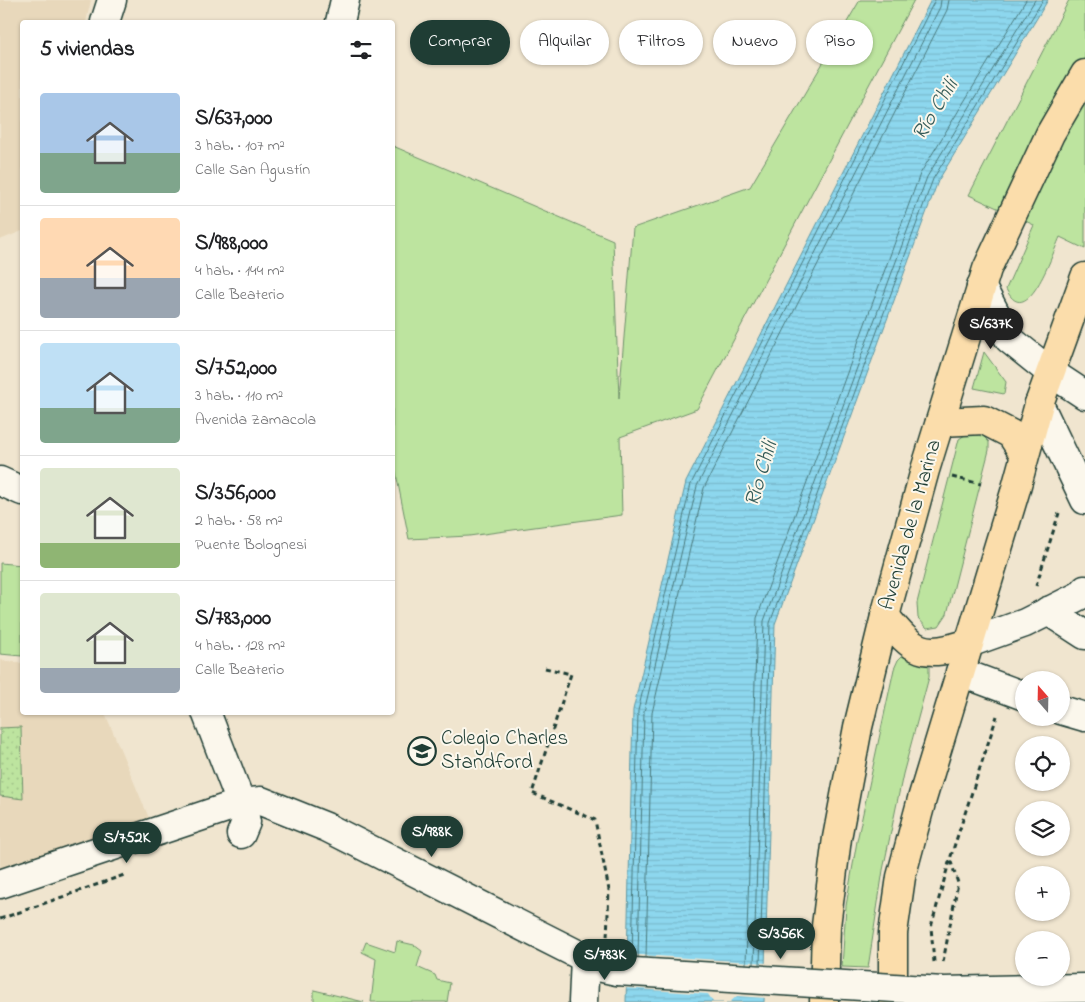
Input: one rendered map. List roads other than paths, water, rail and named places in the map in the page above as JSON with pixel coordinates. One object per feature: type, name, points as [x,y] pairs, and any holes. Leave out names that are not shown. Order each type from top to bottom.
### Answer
[{"type":"main road","name":"Avenida de la Marina","points":[[824,1002],[826,926],[837,838],[858,727],[885,616],[940,422],[987,269],[1050,134],[1085,74]]},
{"type":"main road","points":[[893,1002],[893,933],[900,876],[1015,492],[1039,404],[1085,277]]},
{"type":"main road","points":[[940,422],[984,420],[1011,434],[1024,454]]},
{"type":"main road","points":[[885,616],[906,642],[924,651],[944,652],[969,643]]},
{"type":"street","points":[[106,20],[112,0]]},
{"type":"street","points":[[340,20],[345,0]]},
{"type":"street","points":[[981,286],[1009,339],[1050,372],[1085,394]]},
{"type":"street","points":[[1039,404],[1085,500]]},
{"type":"street","points":[[0,481],[20,490]]},
{"type":"street","points":[[969,643],[1025,623],[1081,595],[1085,590]]},
{"type":"street","points":[[1048,611],[1085,635]]},
{"type":"street","points":[[960,672],[1015,693]]},
{"type":"street","points":[[1070,713],[1085,717]]},
{"type":"street","points":[[207,715],[241,803],[246,822],[241,834]]},
{"type":"street","points":[[0,884],[241,803],[261,801],[326,827],[602,966],[943,978],[1085,988]]},
{"type":"street","points":[[583,1002],[602,966]]},
{"type":"water","name":"Río Chili","points":[[931,0],[1048,0],[938,181],[775,624],[764,1002],[626,1002],[633,710],[686,482]]},
{"type":"place","name":"Colegio Charles Standford","points":[[422,751]]}]
